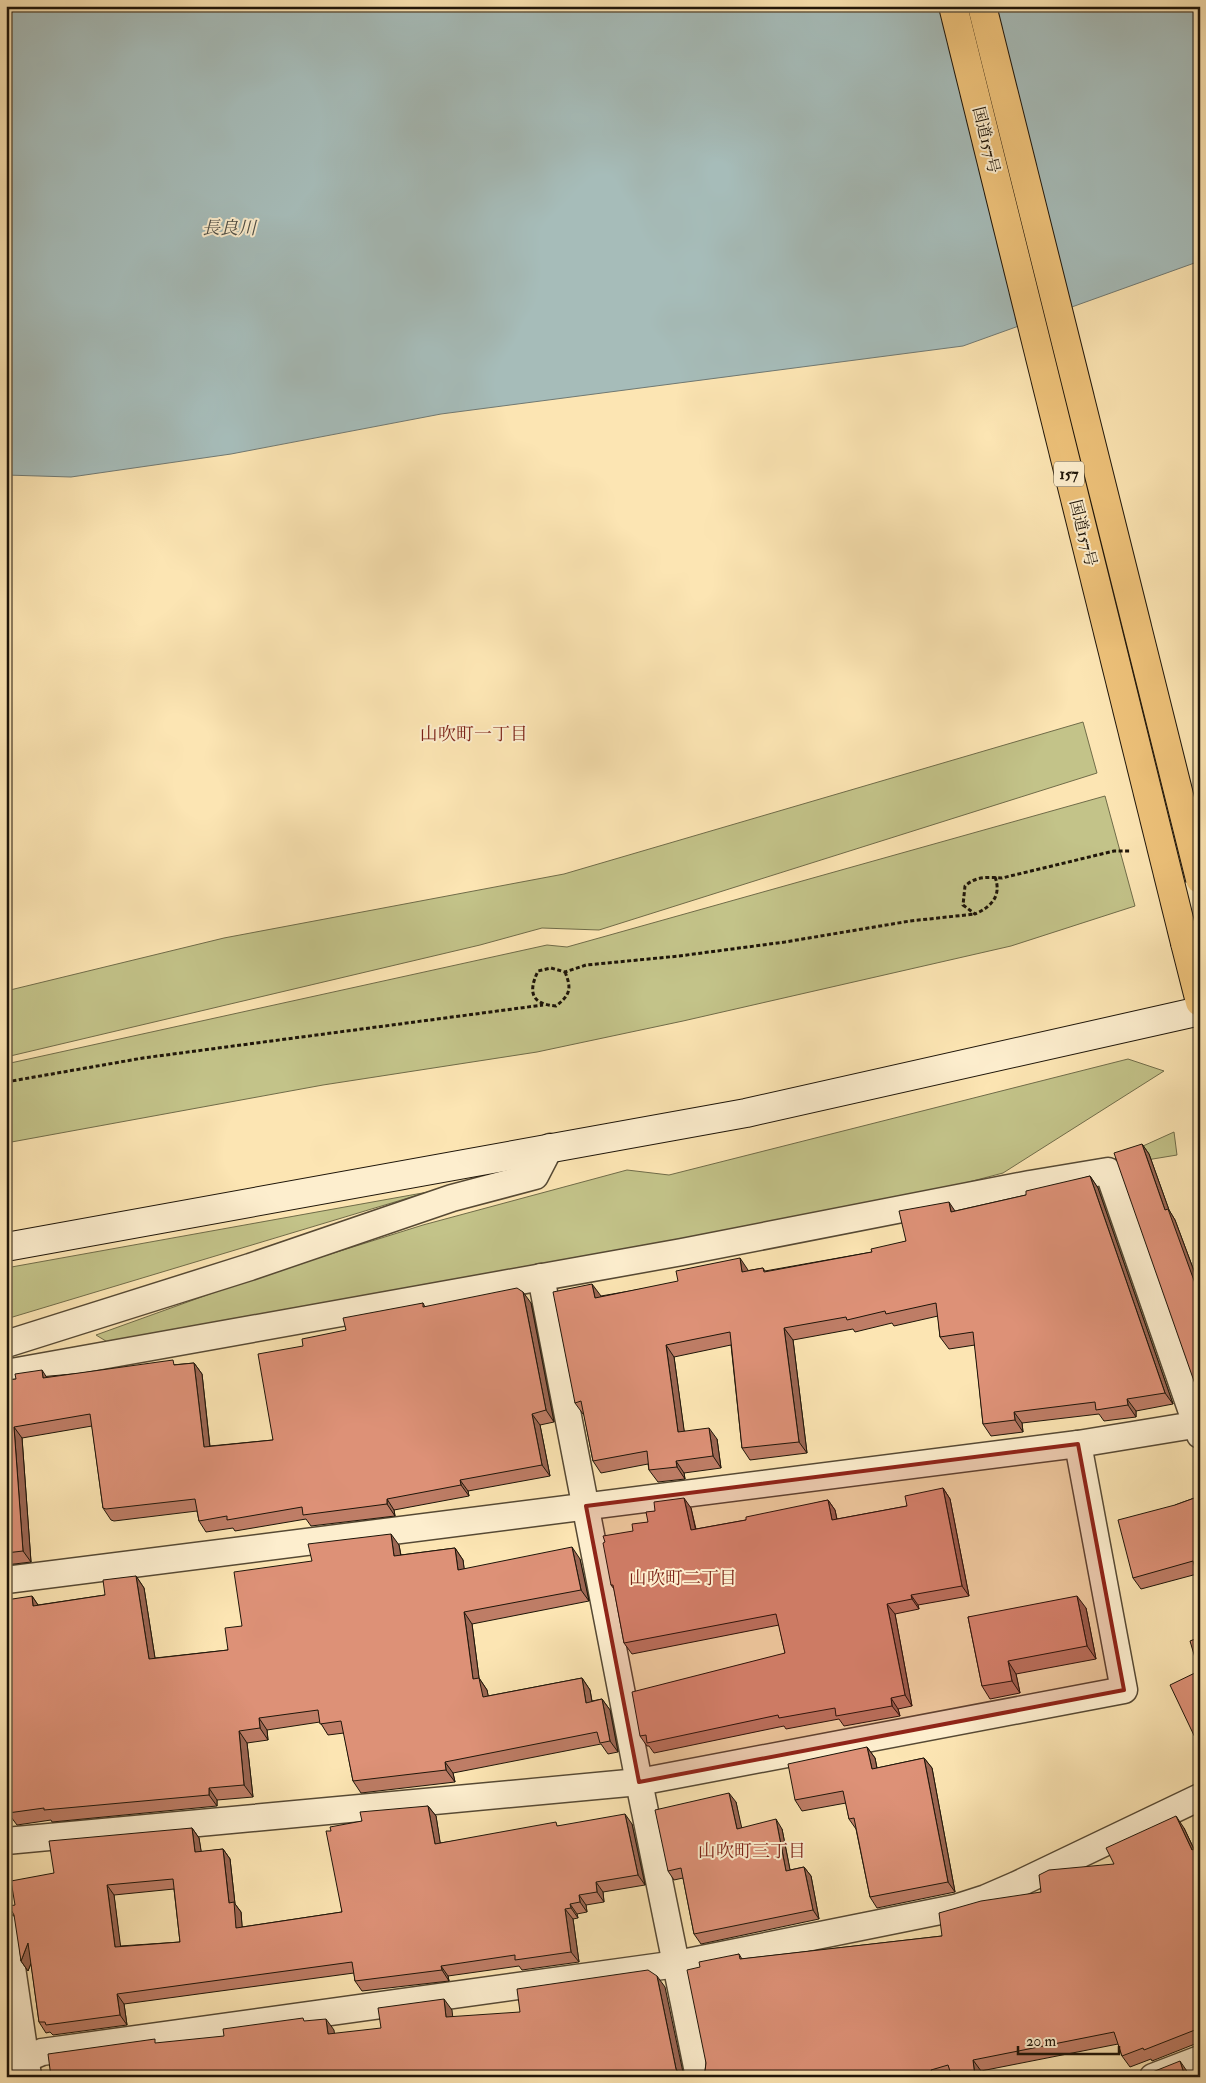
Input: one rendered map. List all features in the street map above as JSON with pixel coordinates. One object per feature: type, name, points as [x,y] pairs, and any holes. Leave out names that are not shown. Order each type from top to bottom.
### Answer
[{"type":"highway","name":"国道157号","points":[[953,6],[1200,1002]]},
{"type":"highway","name":"国道157号","points":[[982,6],[1200,879]]},
{"type":"street","points":[[6,1247],[746,1113],[1200,1011]]},
{"type":"street","points":[[6,1344],[250,1268],[452,1198],[535,1176],[550,1147]]},
{"type":"street","points":[[6,1373],[831,1225],[1030,1184],[1108,1171],[1199,1428],[6,1580]]},
{"type":"street","points":[[541,1276],[639,1782],[697,2066]]},
{"type":"street","points":[[6,1841],[639,1782],[1124,1690],[1078,1444]]},
{"type":"street","points":[[6,1927],[20,2066],[42,2052],[676,1964],[955,1908],[986,1898],[1200,1797]]},
{"type":"street","points":[[1153,2077],[1200,2059]]},
{"type":"path","points":[[975,914],[963,904],[966,886],[972,880],[988,877],[1002,878],[1114,852]]},
{"type":"path","points":[[543,1005],[534,997],[532,984],[538,971],[551,968],[564,972],[586,965],[679,956],[975,914],[988,908],[996,897],[998,886],[995,878]]},
{"type":"path","points":[[6,1082],[143,1058],[543,1005],[556,1006],[566,998],[570,984],[564,972]]},
{"type":"highlighted area","points":[[1078,1444],[1124,1690],[639,1782],[586,1506]]},
{"type":"green space","points":[[1083,722],[1097,773],[599,930],[542,928],[480,945],[6,1057],[6,991],[224,938],[564,874]]},
{"type":"green space","points":[[1105,796],[1135,906],[1011,946],[683,1021],[537,1052],[323,1085],[6,1143],[6,1064],[547,945],[567,947]]},
{"type":"green space","points":[[1128,1059],[1164,1071],[1003,1173],[946,1188],[584,1259],[114,1346],[96,1335],[257,1277],[423,1225],[627,1170],[669,1175]]},
{"type":"green space","points":[[1174,1132],[1177,1155],[1092,1169]]},
{"type":"green space","points":[[428,1192],[6,1319],[6,1268]]},
{"type":"water","name":"長良川","points":[[6,6],[1200,6],[1200,261],[963,346],[441,414],[231,454],[71,477],[6,475]]},
{"type":"building","points":[[1142,1144],[1165,1210],[1168,1209],[1196,1286],[1200,1290],[1200,1383],[1195,1384],[1114,1153]]},
{"type":"building","points":[[1090,1176],[1165,1393],[1127,1399],[1128,1405],[1096,1410],[1095,1402],[1014,1412],[1015,1420],[983,1424],[973,1332],[940,1337],[936,1303],[886,1314],[885,1311],[847,1320],[846,1317],[784,1328],[799,1442],[742,1448],[730,1332],[666,1345],[678,1432],[709,1428],[713,1456],[676,1461],[677,1467],[649,1470],[647,1451],[593,1461],[581,1401],[575,1403],[553,1292],[592,1284],[595,1298],[678,1281],[676,1271],[740,1258],[742,1272],[763,1268],[764,1272],[872,1252],[871,1249],[906,1241],[899,1211],[949,1202],[951,1212],[1026,1195],[1026,1191]]},
{"type":"building","points":[[517,1288],[523,1292],[546,1410],[532,1414],[542,1465],[460,1480],[461,1485],[387,1499],[387,1504],[303,1515],[302,1507],[227,1520],[227,1516],[199,1521],[195,1499],[103,1508],[90,1414],[14,1427],[23,1551],[6,1553],[6,1380],[16,1379],[15,1374],[42,1370],[43,1378],[173,1360],[174,1365],[194,1363],[204,1447],[273,1440],[258,1354],[303,1346],[302,1339],[346,1330],[343,1318],[423,1303],[423,1307]]},
{"type":"building","points":[[943,1488],[962,1586],[911,1595],[912,1599],[887,1604],[905,1695],[891,1698],[892,1706],[836,1716],[835,1708],[779,1718],[778,1715],[647,1743],[646,1735],[640,1736],[632,1692],[785,1653],[776,1614],[624,1643],[613,1585],[611,1585],[603,1536],[633,1531],[632,1524],[648,1522],[646,1512],[655,1511],[654,1502],[684,1498],[691,1530],[746,1520],[746,1517],[828,1500],[832,1520],[907,1506],[905,1496]]},
{"type":"building","points":[[1200,1496],[1200,1573],[1197,1574],[1193,1561],[1133,1578],[1118,1520],[1175,1505]]},
{"type":"building","points":[[391,1534],[394,1556],[455,1548],[458,1570],[572,1547],[581,1590],[464,1612],[473,1679],[479,1678],[483,1697],[582,1678],[586,1703],[602,1699],[610,1741],[600,1743],[597,1732],[445,1762],[446,1770],[353,1781],[341,1721],[320,1724],[318,1710],[259,1718],[260,1728],[239,1731],[244,1785],[209,1788],[209,1795],[44,1810],[44,1808],[8,1813],[6,1797],[6,1600],[32,1596],[33,1606],[105,1595],[103,1580],[136,1576],[149,1659],[228,1650],[225,1628],[242,1626],[234,1572],[312,1561],[308,1544]]},
{"type":"building","points":[[1077,1596],[1087,1646],[1008,1661],[1012,1681],[982,1686],[968,1617]]},
{"type":"building","points":[[1200,1637],[1200,1748],[1170,1685],[1199,1671],[1190,1641]]},
{"type":"building","points":[[867,1747],[872,1769],[924,1758],[948,1882],[870,1897],[854,1818],[849,1819],[843,1791],[795,1800],[788,1764]]},
{"type":"building","points":[[729,1793],[737,1829],[776,1819],[786,1871],[804,1867],[813,1910],[694,1934],[681,1868],[668,1871],[655,1810]]},
{"type":"building","points":[[428,1806],[435,1844],[556,1822],[557,1826],[625,1814],[638,1875],[596,1882],[597,1892],[579,1895],[580,1902],[570,1904],[571,1908],[565,1909],[571,1952],[515,1960],[515,1955],[441,1966],[442,1970],[355,1981],[352,1962],[117,1994],[120,2015],[46,2025],[45,2022],[39,2022],[28,1943],[21,1961],[14,1915],[9,1906],[15,1905],[11,1881],[54,1873],[49,1841],[192,1828],[195,1852],[223,1849],[229,1903],[234,1902],[236,1928],[342,1912],[326,1831],[331,1831],[330,1827],[362,1821],[360,1812]],"holes":[[[173,1879],[180,1942],[115,1947],[107,1885]]]},
{"type":"building","points":[[1176,1816],[1192,1850],[1200,1846],[1200,2028],[1144,2050],[1143,2048],[1122,2056],[1114,2032],[973,2060],[975,2077],[952,2077],[948,2065],[931,2070],[932,2077],[700,2077],[705,2071],[706,2063],[687,1970],[700,1967],[699,1962],[739,1954],[740,1959],[942,1936],[939,1913],[981,1901],[1041,1892],[1039,1875],[1049,1870],[1114,1864],[1106,1848]]},
{"type":"building","points":[[648,1970],[657,1976],[676,2069],[682,2077],[51,2077],[48,2054],[155,2039],[155,2043],[224,2036],[223,2029],[303,2018],[304,2021],[326,2019],[328,2034],[381,2028],[378,2008],[444,1999],[446,2017],[520,2012],[517,1989]]},
{"type":"building","points":[[1180,2061],[1185,2077],[1151,2077],[1150,2073]]},
{"type":"district","name":"山吹町一丁目","points":[[474,734]]},
{"type":"district","name":"山吹町二丁目","points":[[683,1578]]},
{"type":"district","name":"山吹町三丁目","points":[[752,1851]]}]
